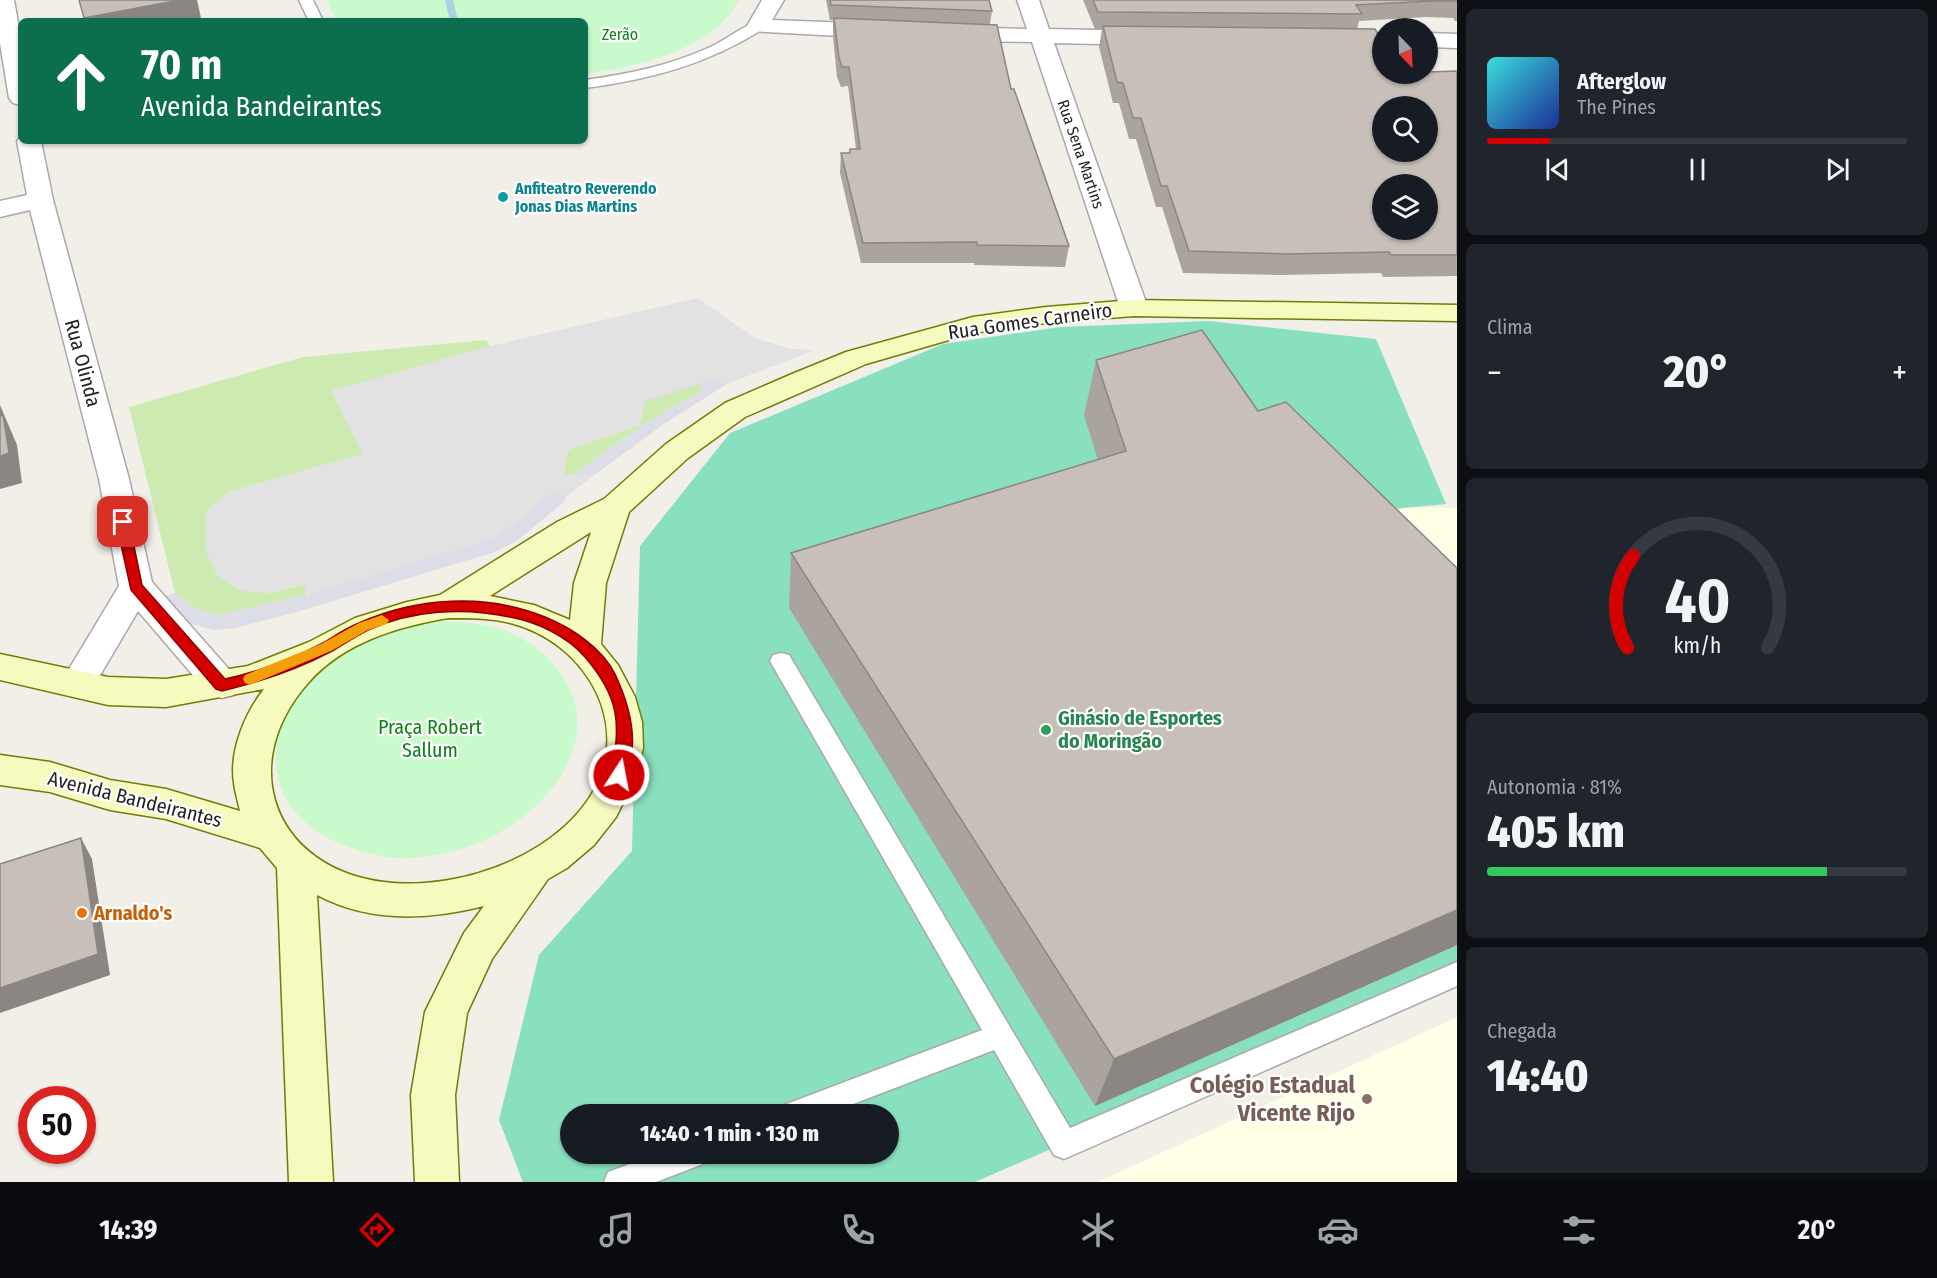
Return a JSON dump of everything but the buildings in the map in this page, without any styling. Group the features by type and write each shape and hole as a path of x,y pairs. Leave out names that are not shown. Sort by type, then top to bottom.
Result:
{"main road":[{"name":"Rua Gomes Carneiro","path":"448,606 568,530 615,507 677,451 735,411 766,395 856,358 918,339 973,325 1046,315 1134,308 1457,313"},
{"path":"584,647 591,583 615,507"},
{"path":"0,667 108,691 166,693 222,686 253,678 326,648 363,627 405,613 448,606 487,607 524,614 557,627 584,647 607,673 621,704 626,739 619,775 600,810 572,842 534,870 486,890 434,900 382,899 335,887 283,850 255,803 251,769 257,735 272,703 296,673 326,648"},
{"name":"Avenida Bandeirantes","path":"0,770 50,777 110,795 166,804 283,850"},
{"path":"283,850 311,1182"},
{"path":"436,1182 433,1095 446,1012 478,946 534,870"}],"street":[{"path":"3,0 18,82"},
{"path":"758,26 772,6 773,0"},
{"name":"Rua Sena Martins","path":"1028,0 1134,308"},
{"path":"758,26 899,32"},
{"path":"934,33 1170,38"},
{"path":"1438,40 1457,40"},
{"name":"Rua Olinda","path":"30,144 40,200 114,479 136,586 222,686"},
{"path":"0,209 40,200"},
{"path":"77,684 136,586"}],"lane":[{"path":"306,0 315,18"},
{"path":"588,84 639,76 676,67 734,43 758,26"},
{"path":"781,661 1064,1145 1457,974"},
{"path":"820,1104 1001,1035"},
{"path":"618,1182 666,1164"}],"shaded area":[{"path":"698,298 755,338 790,349 815,350 727,384 715,379 645,401 640,425 568,450 563,474 596,474 566,497 561,493 545,496 521,518 489,539 307,595 304,584 269,593 242,591 218,577 206,552 206,512 228,492 363,454 331,391 490,346"},
{"path":"715,379 727,384 664,424 596,474 574,474 641,426 703,390 699,383"},
{"path":"561,493 566,497 564,502 517,541 495,552 297,612 235,628 214,630 187,623 157,599 175,593 194,608 219,615 306,595 489,539 521,518 545,496"},
{"path":"1404,507 1457,508 1457,590 1391,515"},
{"name":"Colégio Estadual Vicente Rijo","path":"1457,1017 1457,1182 1098,1182"}],"green space":[{"name":"Zerão","path":"326,0 739,0 728,17 693,43 649,61 588,74 588,18 335,18"},
{"name":"Ginásio de Esportes do Moringão","path":"1209,321 1376,339 1446,504 1363,512 1457,609 1457,973 975,1182 523,1182 499,1120 539,955 632,851 640,546 730,433 943,344 1060,327"},
{"path":"486,340 490,346 332,391 363,454 229,492 269,593 305,584 306,595 219,615 194,608 175,593 129,407 303,357"},
{"path":"699,383 704,390 641,426 574,474 563,474 568,450 639,425 644,401"},
{"name":"Praça Robert Sallum","path":"435,621 474,623 498,628 522,639 545,655 557,668 573,697 577,726 572,753 558,780 539,803 514,823 488,839 445,853 413,858 397,858 356,850 318,832 289,804 280,785 276,764 277,735 280,724 313,674 341,652 388,631"}],"waterway":[{"path":"449,0 453,18"}],"slow traffic":[{"path":"250,679 326,648 363,627 382,620"}],"place":[{"name":"Anfiteatro Reverendo Jonas Dias Martins","path":"503,197"},
{"name":"Ginásio de Esportes do Moringão","path":"1046,730"},
{"name":"Arnaldo's","path":"82,913"},
{"name":"Colégio Estadual Vicente Rijo","path":"1367,1099"}],"route":[{"path":"123,522 136,586 222,686 253,678 326,648 363,627 405,613 448,606 487,607 524,614 557,627 584,647 607,673 621,704 626,739 619,775"}]}
